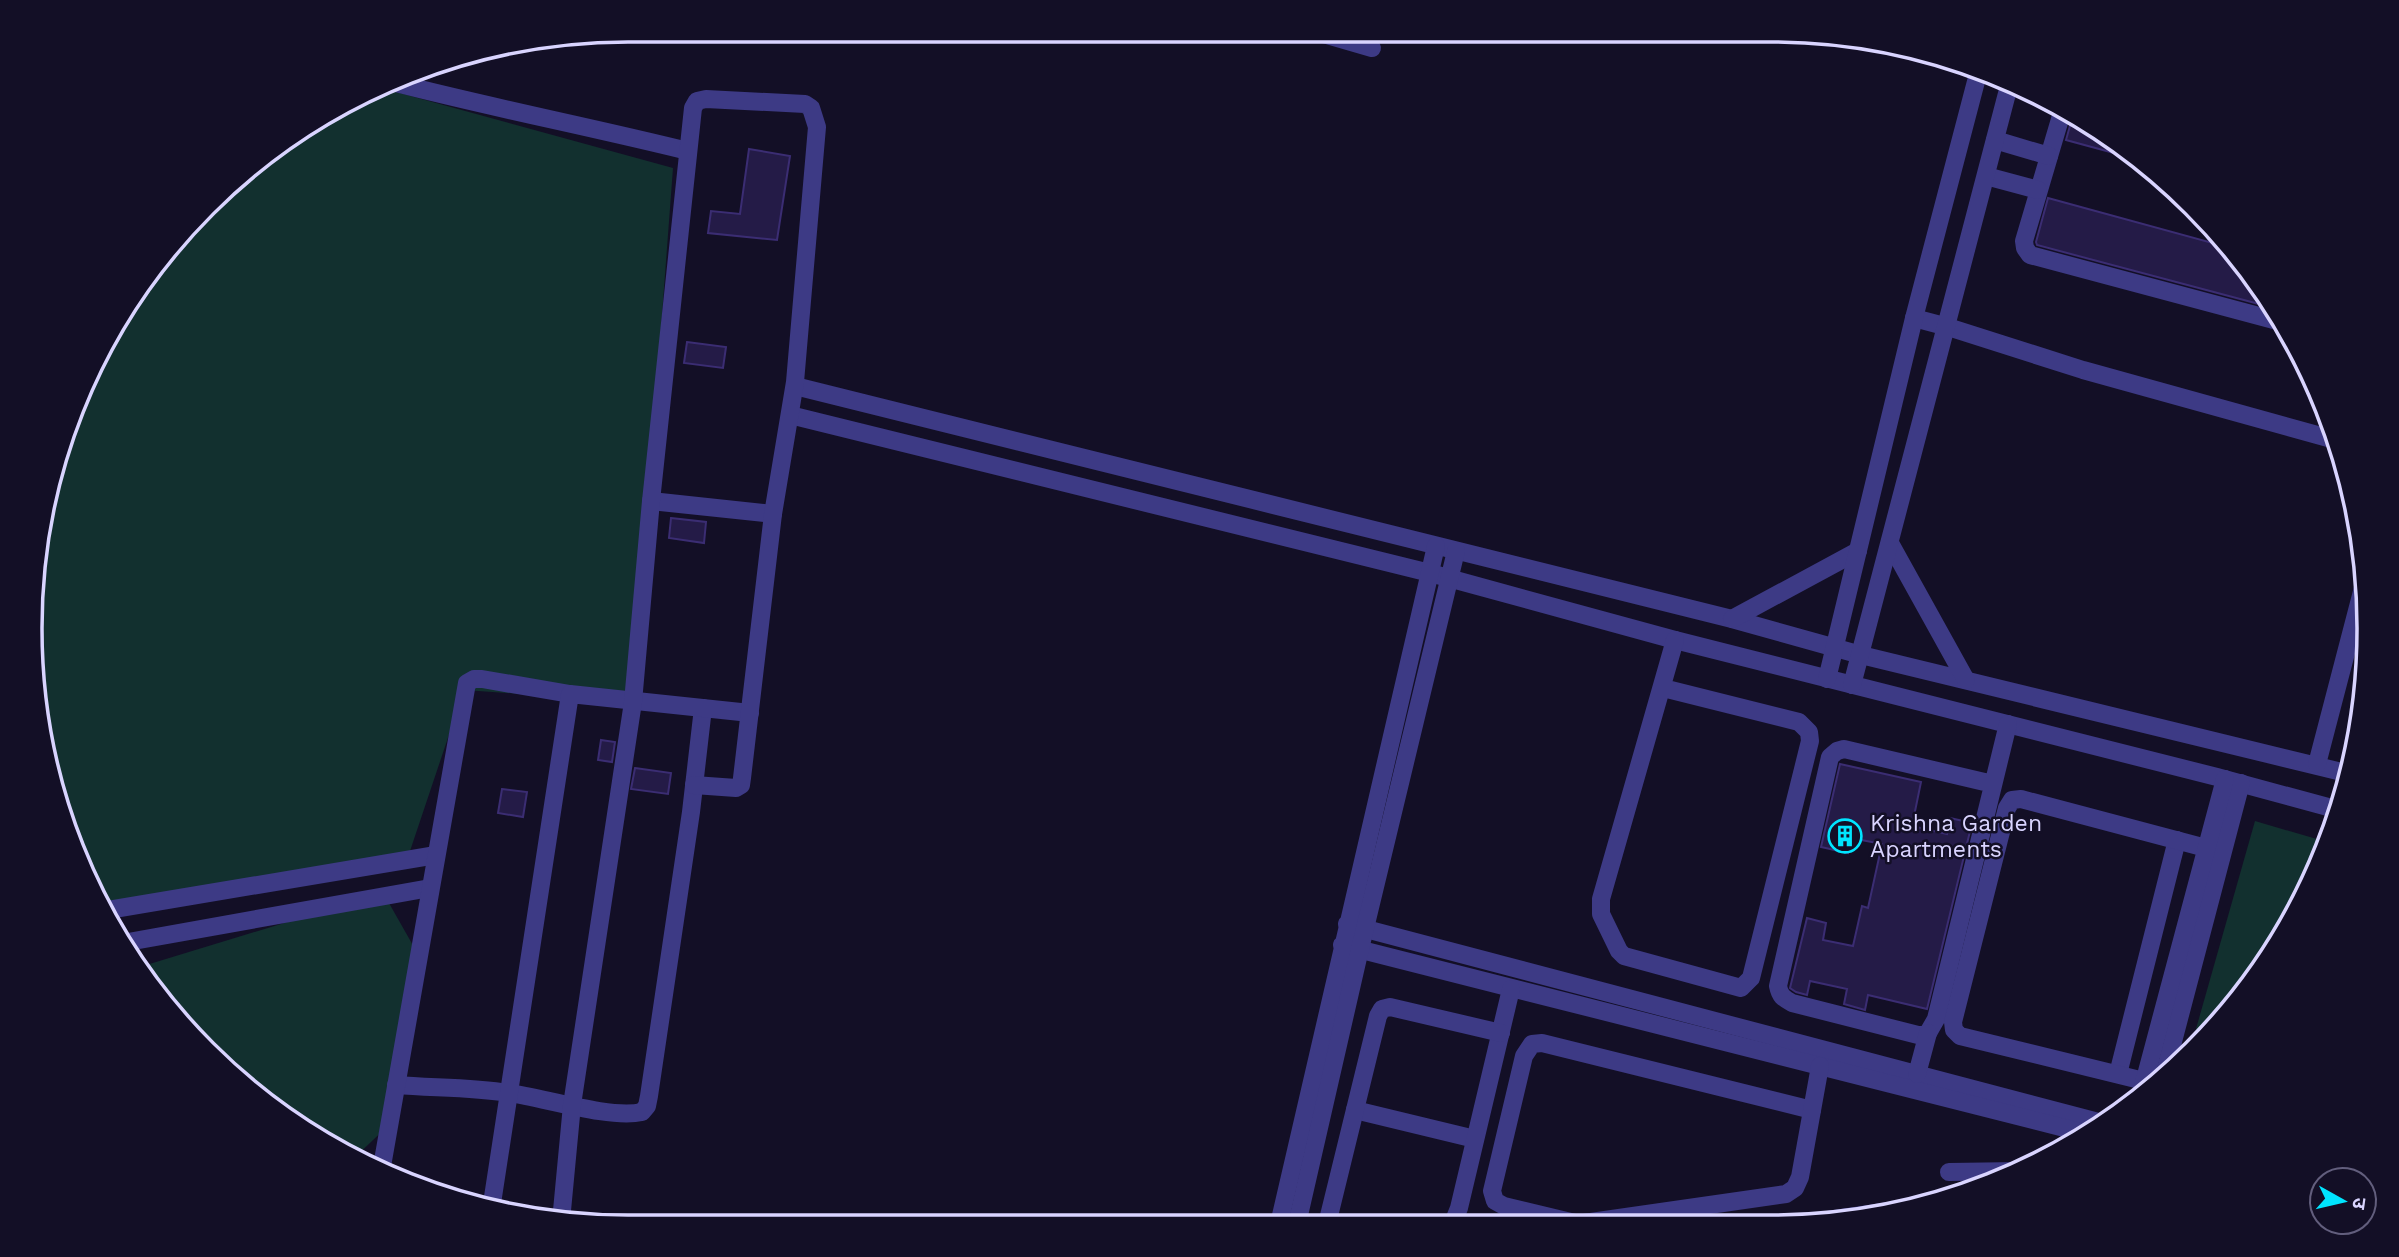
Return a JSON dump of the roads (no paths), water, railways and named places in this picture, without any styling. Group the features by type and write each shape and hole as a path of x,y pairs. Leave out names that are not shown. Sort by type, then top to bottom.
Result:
{"street":[{"path":"1351,42 1372,48"},
{"path":"1827,679 1914,318 1976,80"},
{"path":"407,86 688,151"},
{"path":"1852,685 1948,327 2007,92"},
{"path":"562,1211 572,1105 633,702 692,108 697,101 706,99 804,104 811,108 817,127 795,386 773,514 741,785 736,789 694,785"},
{"path":"2060,119 2024,241 2030,255 2268,318"},
{"path":"1995,140 2049,156"},
{"path":"1986,176 2038,190"},
{"path":"1914,318 2083,370 2324,436"},
{"path":"795,386 1732,619 1861,655 2339,771"},
{"path":"790,415 1430,573 1675,640 2329,807"},
{"path":"651,501 773,514"},
{"path":"1890,543 1966,680"},
{"path":"1281,1215 1356,926 1436,546"},
{"path":"1356,926 1456,551"},
{"path":"1732,619 1858,551"},
{"path":"2317,764 2357,612"},
{"path":"1663,688 1799,722 1809,732 1810,741 1751,978 1741,988 1624,956 1601,914 1601,899 1675,640"},
{"path":"381,1160 467,683 482,679 633,702 750,713"},
{"path":"493,1199 570,694"},
{"path":"396,1085 508,1093 635,1114 642,1112 647,1106 703,708"},
{"path":"1917,1074 1928,1033 1936,1018 2008,724"},
{"path":"1928,1033 1918,1035 1792,1003 1779,993 1778,986 1830,757 1844,749 1993,784"},
{"path":"2144,1080 2206,848 2233,781"},
{"path":"2168,1059 2233,781"},
{"path":"2138,1085 2118,1074 1961,1036 1954,1030 1953,1022 2003,822 2012,800 2021,799 2206,848"},
{"path":"2118,1074 2177,840"},
{"path":"114,909 436,855"},
{"path":"133,941 430,888"},
{"path":"1356,926 2090,1120"},
{"path":"1351,947 2073,1130"},
{"path":"1299,1215 1351,947"},
{"path":"1456,1215 1511,989"},
{"path":"1330,1215 1354,1110 1382,1009 1390,1007 1501,1033"},
{"path":"1542,1215 1504,1206 1495,1201 1492,1191 1524,1056 1532,1044 1542,1043 1812,1110"},
{"path":"1640,1215 1786,1194 1795,1188 1800,1177 1820,1066"},
{"path":"1354,1110 1475,1139"},
{"path":"1949,1172 1991,1171"}],"place":[{"name":"Krishna Garden Apartments","path":"1845,836"}]}
